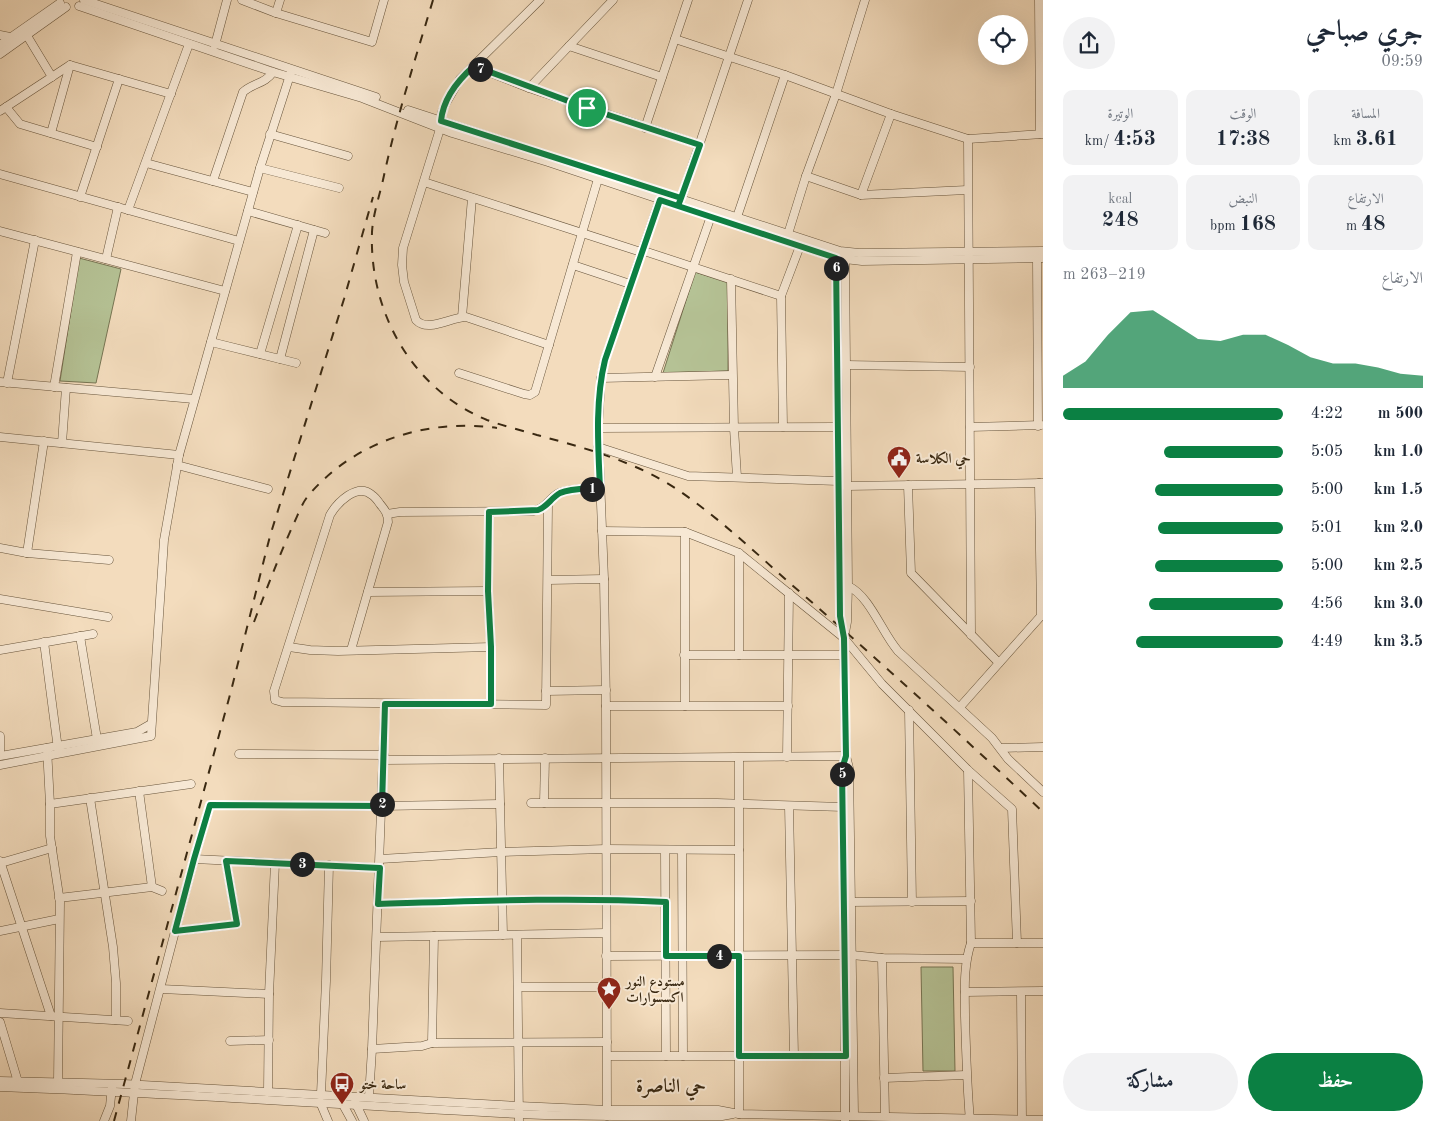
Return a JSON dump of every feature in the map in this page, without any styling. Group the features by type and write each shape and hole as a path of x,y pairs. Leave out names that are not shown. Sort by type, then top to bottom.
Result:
{"street":[{"path":"215,45 227,0"},
{"path":"242,0 276,13 372,42 384,0"},
{"path":"276,13 280,0"},
{"path":"540,0 460,79 450,95 442,112 441,125 404,248 402,265 404,282 416,320 420,324 430,325 462,317 475,319 549,344"},
{"path":"529,88 613,0"},
{"path":"645,128 688,0"},
{"path":"680,202 748,0"},
{"path":"788,234 806,176 836,94 865,0"},
{"path":"675,39 968,139 1042,134 1038,0"},
{"path":"82,2 189,44 273,72 291,73"},
{"path":"61,4 72,8 82,2 215,45 598,179 661,196"},
{"path":"0,54 61,4"},
{"path":"0,45 61,4"},
{"path":"26,34 52,77"},
{"path":"0,35 10,37"},
{"path":"128,210 189,44"},
{"path":"569,46 662,77"},
{"path":"97,147 20,124 3,109 70,65 171,94"},
{"path":"51,133 70,65"},
{"path":"474,66 529,88 700,145"},
{"path":"214,181 243,92 252,86 264,82 273,72"},
{"path":"0,765 47,752 151,736 164,540 177,464 253,192 291,73"},
{"path":"737,217 785,75"},
{"path":"80,197 120,79"},
{"path":"861,195 891,114"},
{"path":"441,125 680,202 737,217 788,234 836,254"},
{"path":"270,134 348,156"},
{"path":"968,139 971,635"},
{"path":"146,163 253,192"},
{"path":"260,168 339,188"},
{"path":"0,174 239,242"},
{"path":"806,176 861,195 967,190"},
{"path":"459,373 524,394 530,395 535,392 598,179"},
{"path":"424,182 692,266 780,296"},
{"path":"607,1113 606,690 598,428 601,378 605,360 661,196"},
{"path":"462,317 472,198"},
{"path":"680,202 711,216 800,246 862,261 1043,251"},
{"path":"106,259 118,207"},
{"path":"248,211 325,233"},
{"path":"655,377 692,266 711,216"},
{"path":"260,354 298,225"},
{"path":"280,359 314,230"},
{"path":"0,231 225,291"},
{"path":"35,240 4,382 194,399"},
{"path":"782,427 780,296 800,246"},
{"path":"54,387 77,252"},
{"path":"836,254 840,616 844,638 846,756 849,768 848,902 854,1115"},
{"path":"844,638 847,622 848,586 845,256"},
{"path":"968,256 1040,258 1040,425 970,427"},
{"path":"573,265 630,284"},
{"path":"732,279 732,374 736,477"},
{"path":"211,342 296,364"},
{"path":"846,366 970,367"},
{"path":"601,378 732,374"},
{"path":"62,443 66,388"},
{"path":"598,428 838,427"},
{"path":"0,437 179,455"},
{"path":"27,553 44,441"},
{"path":"598,447 678,474 694,476 838,481 846,486 1041,483 1042,616 960,707"},
{"path":"177,464 268,489"},
{"path":"908,485 911,573 999,662"},
{"path":"387,514 410,512 533,511 542,509 556,495 564,492 600,488"},
{"path":"351,650 388,522 387,514 373,495 364,491 349,495 342,500 333,510 328,520 273,697 277,701 546,705 548,504"},
{"path":"489,512 488,591 491,647 491,704"},
{"path":"602,531 685,532 738,553 844,638 873,674 968,770 1012,809 1017,943"},
{"path":"685,532 685,706"},
{"path":"0,548 27,553 109,560"},
{"path":"738,553 740,655"},
{"path":"548,580 604,579"},
{"path":"848,586 864,599 898,651 997,742 1008,759 1043,792"},
{"path":"368,592 488,591"},
{"path":"787,757 788,593"},
{"path":"0,599 108,617"},
{"path":"0,650 93,634"},
{"path":"80,636 97,739"},
{"path":"44,642 58,750"},
{"path":"289,647 324,651 491,647"},
{"path":"684,656 844,655"},
{"path":"546,691 606,690"},
{"path":"369,1097 385,704"},
{"path":"606,706 788,706"},
{"path":"909,710 912,902"},
{"path":"58,750 97,739 137,732 151,724"},
{"path":"0,736 0,756 47,752"},
{"path":"1001,748 1043,747"},
{"path":"47,752 50,836 59,898 54,1016 58,1082"},
{"path":"239,754 499,758 846,756"},
{"path":"846,756 842,765 848,902"},
{"path":"499,758 503,935"},
{"path":"544,803 545,758"},
{"path":"737,1116 739,1056 739,758"},
{"path":"968,770 971,943 965,960 965,992 966,1075 970,1120"},
{"path":"50,804 191,784"},
{"path":"139,791 152,887"},
{"path":"90,798 113,947 116,983 116,1020"},
{"path":"532,803 717,803 843,807"},
{"path":"131,1121 134,1088 210,805 382,806 500,804"},
{"path":"789,806 794,1056"},
{"path":"52,848 0,862 54,1016"},
{"path":"194,859 329,866 501,852 606,849 739,850"},
{"path":"665,850 666,1056"},
{"path":"682,850 684,1056"},
{"path":"175,931 237,924 226,861"},
{"path":"268,1092 275,863"},
{"path":"328,1121 321,1098 329,866"},
{"path":"59,898 152,887 162,890"},
{"path":"378,904 606,899 666,902"},
{"path":"848,902 971,902"},
{"path":"0,931 59,919"},
{"path":"377,937 606,933"},
{"path":"517,935 519,1114"},
{"path":"432,1043 434,936"},
{"path":"971,943 1043,943"},
{"path":"844,1118 849,955"},
{"path":"606,956 849,955 882,958 965,960"},
{"path":"882,958 885,1116"},
{"path":"518,987 607,987"},
{"path":"161,990 270,994"},
{"path":"965,992 1043,992"},
{"path":"1021,992 1022,1120"},
{"path":"0,1013 128,1021"},
{"path":"0,1022 18,1082"},
{"path":"230,1041 269,1040"},
{"path":"372,1048 422,1046 432,1043 607,1042"},
{"path":"608,1056 846,1056"},
{"path":"884,1078 966,1075"},
{"path":"0,1081 58,1082 112,1087"},
{"path":"0,1087 112,1087 321,1098 337,1096 354,1100 519,1114 607,1113 790,1118 844,1118 854,1115 970,1120 1043,1120"},
{"path":"104,1121 110,1106 112,1087"},
{"path":"134,1088 268,1092 321,1098 342,1103 369,1097 519,1114"},
{"path":"337,1096 352,1121"},
{"path":"354,1100 364,1121"}],"green space":[{"path":"79,258 121,269 96,383 60,381"},
{"path":"695,272 728,282 728,371 663,373"},
{"path":"921,967 953,967 955,1071 923,1071"}],"railway":[{"path":"433,0 394,135 372,232 373,262 378,291 387,318 400,344 417,368 437,389 460,406 487,420 610,457 645,471 678,490 755,552 922,700 1043,812"},
{"path":"114,1121 231,691 270,536 344,299 373,197"},
{"path":"254,622 278,560 302,506 308,496 326,477 347,461 370,448 394,438 419,431 445,427 497,428"}],"place":[{"name":"حي الكلاسة","path":"899,479"},
{"name":"مستودع النور اكسسوارات","path":"609,1010"},
{"name":"ساحة ختو","path":"342,1105"}],"district":[{"name":"حي الناصرة","path":"671,1085"}],"route":[{"path":"587,108 474,66 460,79 450,95 442,112 441,121 681,198 678,206 836,258 840,616 844,638 846,756 842,769 846,1056 739,1056 739,956 666,956 666,902 606,899 378,904 380,868 226,861 237,924 175,931 210,805 382,806 385,704 491,704 491,647 488,591 489,512 538,510 548,504 556,495 564,492 600,488 598,428 601,378 605,360 641,250 660,200 678,206 681,198 700,145 587,108"}]}
